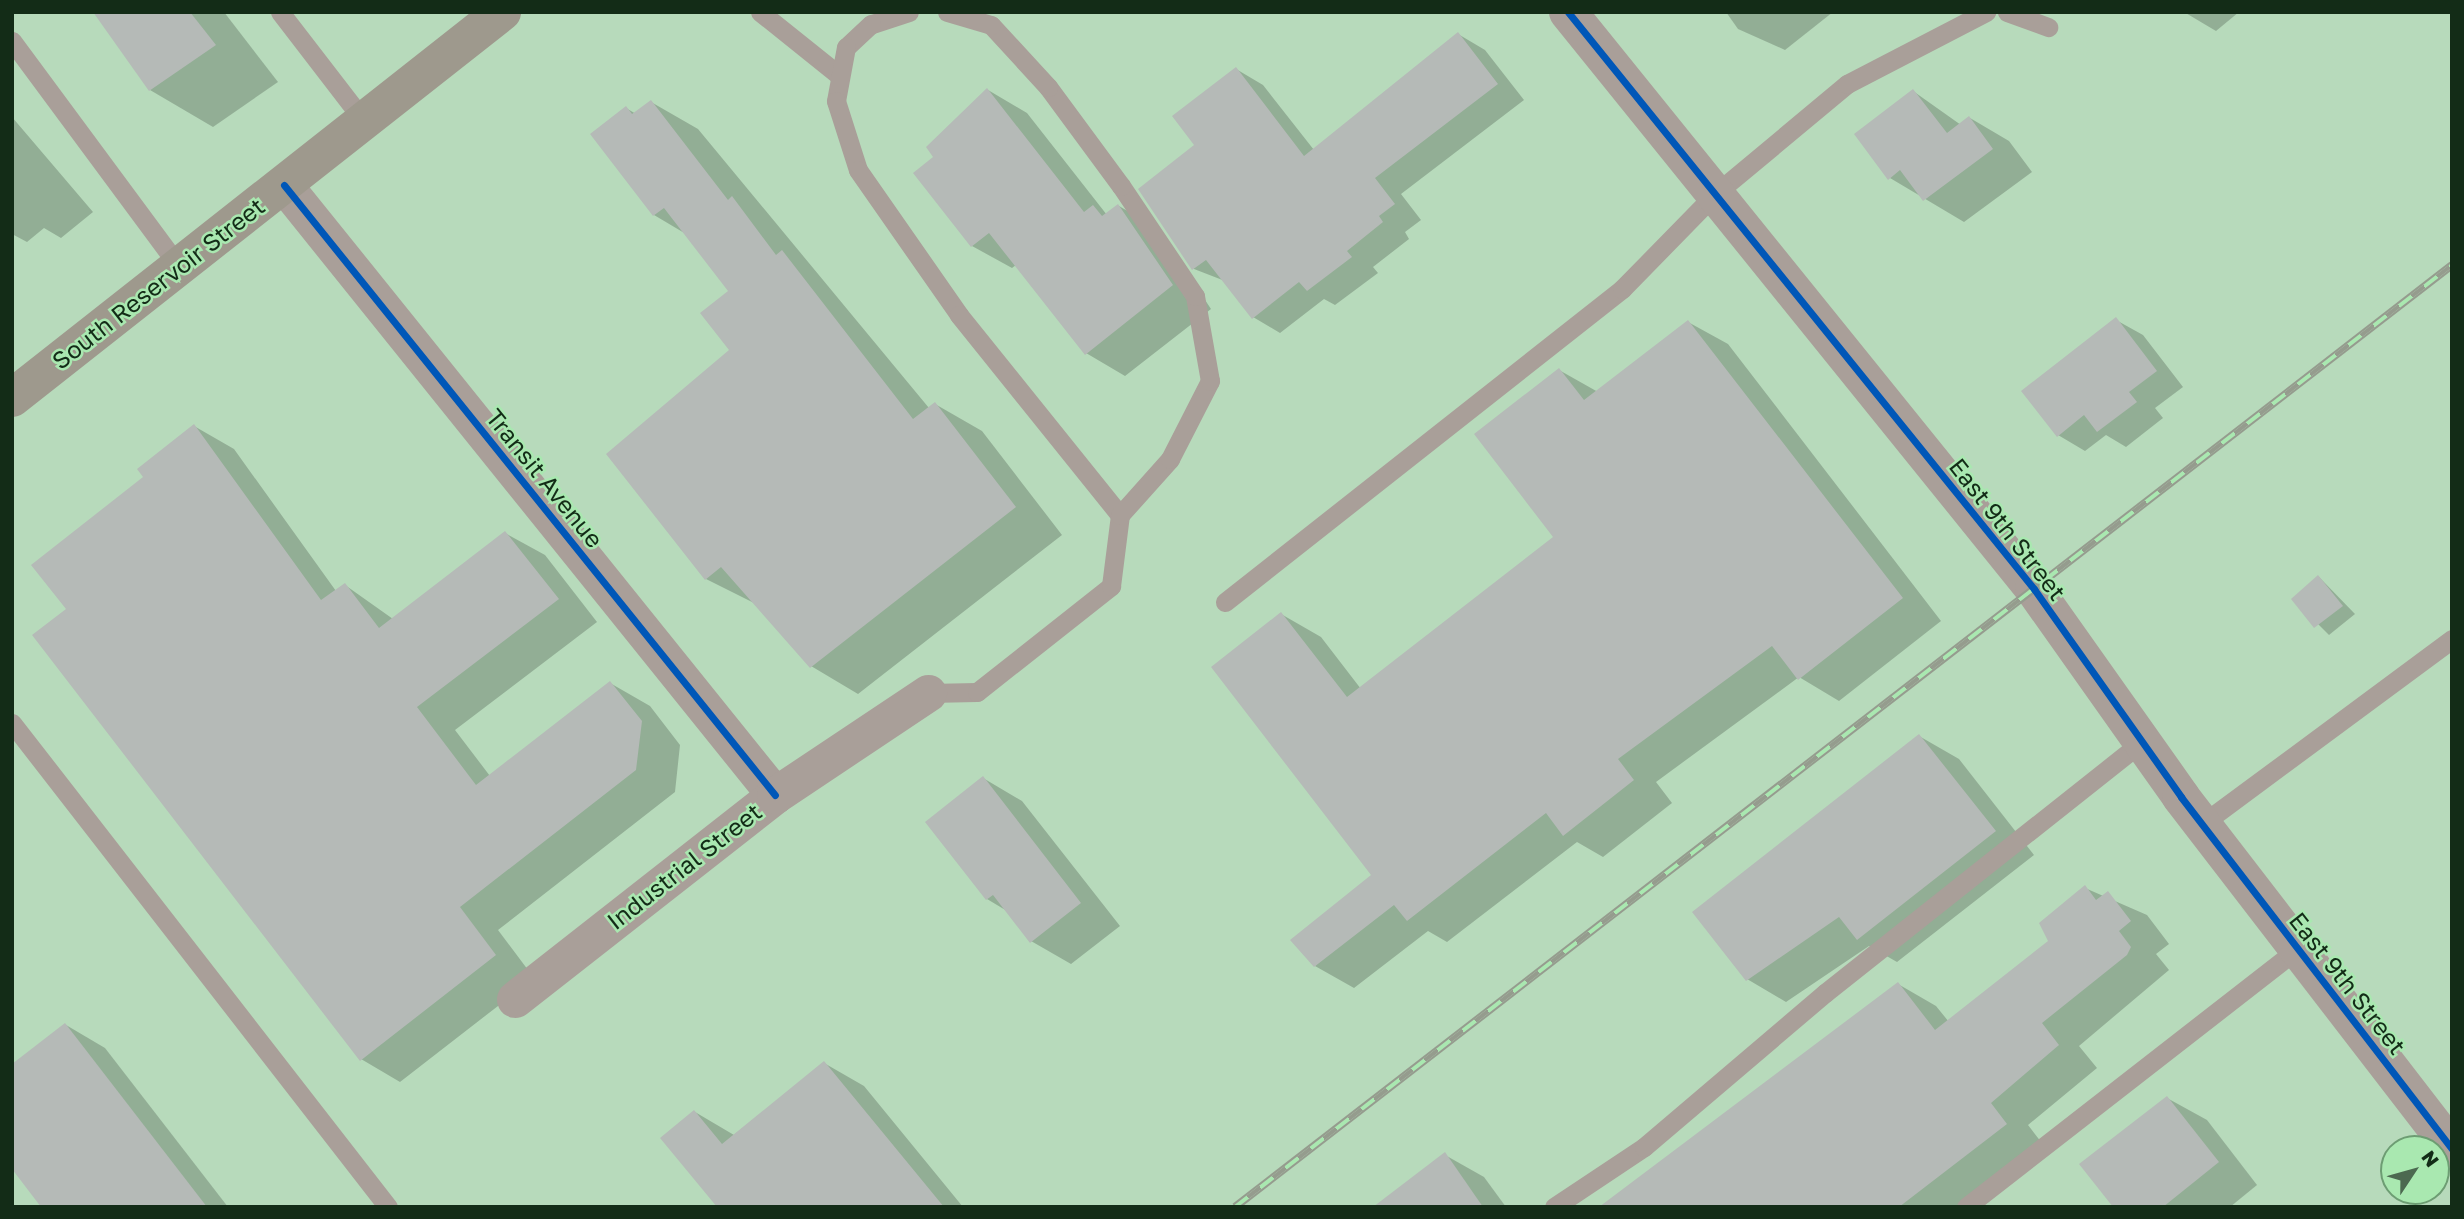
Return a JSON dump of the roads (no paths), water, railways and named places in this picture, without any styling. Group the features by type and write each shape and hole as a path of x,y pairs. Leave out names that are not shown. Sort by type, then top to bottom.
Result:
{"main road":[{"name":"South Reservoir Street","path":"12,398 502,12"}],"street":[{"name":"East 9th Street","path":"1568,12 2034,589 2202,824 2452,1149"},
{"name":"Transit Avenue","path":"284,185 775,795"},
{"name":"Industrial Street","path":"515,999 775,795 928,693"}],"lane":[{"path":"280,12 364,121"},
{"path":"760,12 840,76"},
{"path":"909,12 871,24 846,47 836,101 858,170 959,315 1120,515"},
{"path":"928,693 977,692 1111,586 1120,515 1170,459 1210,381 1195,296 1048,87 991,25 947,12"},
{"path":"1225,602 1622,289 1715,194 1847,84 1986,12"},
{"path":"2007,12 2048,27"},
{"path":"12,41 179,267"},
{"path":"2202,824 2452,639"},
{"path":"12,723 388,1207"},
{"path":"1554,1207 1644,1147 1825,993 2141,742"},
{"path":"1979,1203 2298,949"}],"railway":[{"path":"1235,1207 2452,265"}]}
